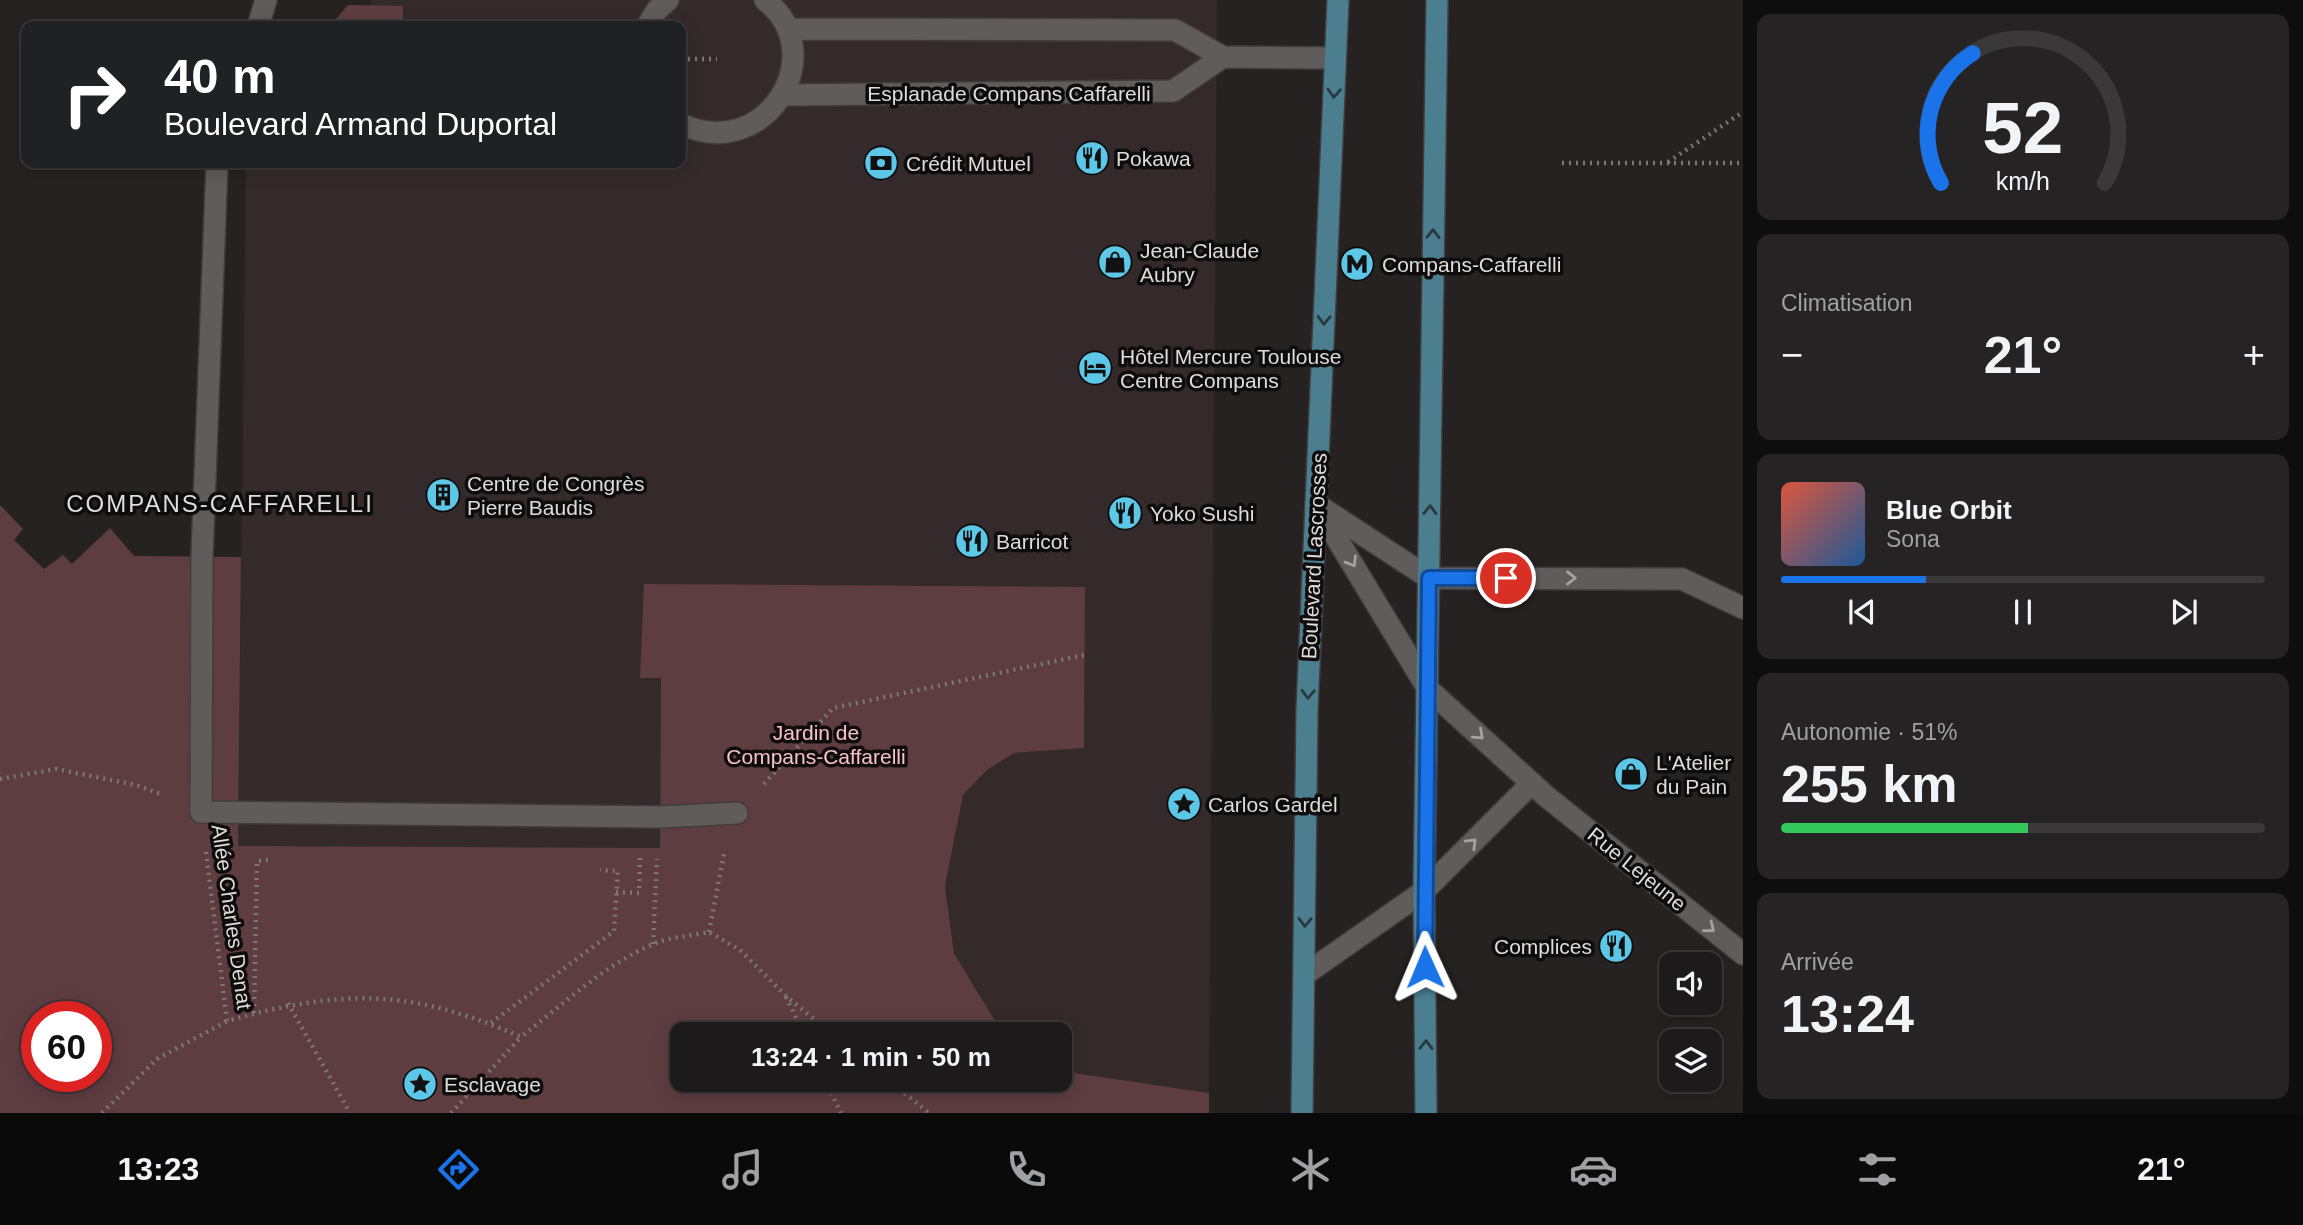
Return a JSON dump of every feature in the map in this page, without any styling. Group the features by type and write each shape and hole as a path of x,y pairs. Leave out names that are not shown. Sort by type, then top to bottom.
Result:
{"main road":[{"name":"Boulevard Lascrosses","path":"1302,1113 1307,710 1338,0"},
{"path":"1426,1113 1424,891 1437,0"}],"street":[{"path":"260,21 266,0"},
{"path":"651,21 667,0"},
{"path":"686,126 698,132 732,134 762,120 784,95 793,62 788,29 773,6 765,0"},
{"path":"788,29 1175,30 1223,57 1335,58"},
{"name":"Esplanade Compans Caffarelli","path":"784,95 1172,91 1223,57"},
{"path":"217,168 202,556 201,812 660,817 737,813"},
{"path":"1316,504 1429,578 1682,579 1743,608"},
{"name":"Rue Lejeune","path":"1316,504 1428,689 1532,783 1743,954"},
{"path":"1304,975 1424,891 1532,783"}],"path":[{"path":"686,59 717,59"},
{"path":"1668,163 1743,112"},
{"path":"1562,163 1743,163"},
{"path":"709,932 718,876 737,813 834,708 1084,655"},
{"name":"Allée Charles Denat","path":"0,779 55,769 136,785 201,812 227,1021 288,1003 351,997 406,1000 444,1007 521,1037"},
{"path":"616,892 639,893 640,856 657,855 653,944"},
{"path":"254,1013 257,860 268,860"},
{"path":"490,1024 614,931 618,871 600,870"},
{"path":"452,1113 521,1037 586,986 653,944 709,932 740,950 786,996 817,1022"},
{"path":"786,996 798,1022"},
{"path":"288,1003 350,1113"},
{"path":"102,1113 157,1059 227,1021"},
{"path":"831,1092 841,1113"},
{"path":"903,1092 929,1113"}],"shaded area":[{"path":"371,0 1217,0 1209,1093 1072,1073 1072,1022 996,1022 954,953 945,886 963,795 987,770 1014,753 1084,748 1085,588 640,677 661,678 660,848 238,846 246,168 686,168 686,21 371,21"}],"green space":[{"path":"348,5 403,6 403,21 334,21"},
{"name":"Jardin de Compans-Caffarelli","path":"0,505 23,529 14,540 44,569 63,555 72,564 110,528 134,556 241,557 238,846 660,848 661,678 640,678 644,584 1085,587 1084,748 1014,753 987,770 963,795 945,886 954,953 996,1022 670,1022 670,1092 1072,1092 1072,1073 1209,1093 1209,1113 0,1113"}],"place":[{"name":"Pokawa","path":"1092,158"},
{"name":"Crédit Mutuel","path":"881,163"},
{"name":"Jean-Claude Aubry","path":"1115,262"},
{"name":"Compans-Caffarelli","path":"1357,264"},
{"name":"Hôtel Mercure Toulouse Centre Compans","path":"1095,368"},
{"name":"Centre de Congrès Pierre Baudis","path":"443,495"},
{"name":"Yoko Sushi","path":"1125,513"},
{"name":"Barricot","path":"972,541"},
{"name":"L'Atelier du Pain","path":"1631,774"},
{"name":"Carlos Gardel","path":"1184,804"},
{"name":"Complices","path":"1616,946"},
{"name":"Esclavage","path":"420,1084"}],"district":[{"name":"COMPANS-CAFFARELLI","path":"220,503"}],"route":[{"path":"1425,967 1429,578 1506,578"}]}
